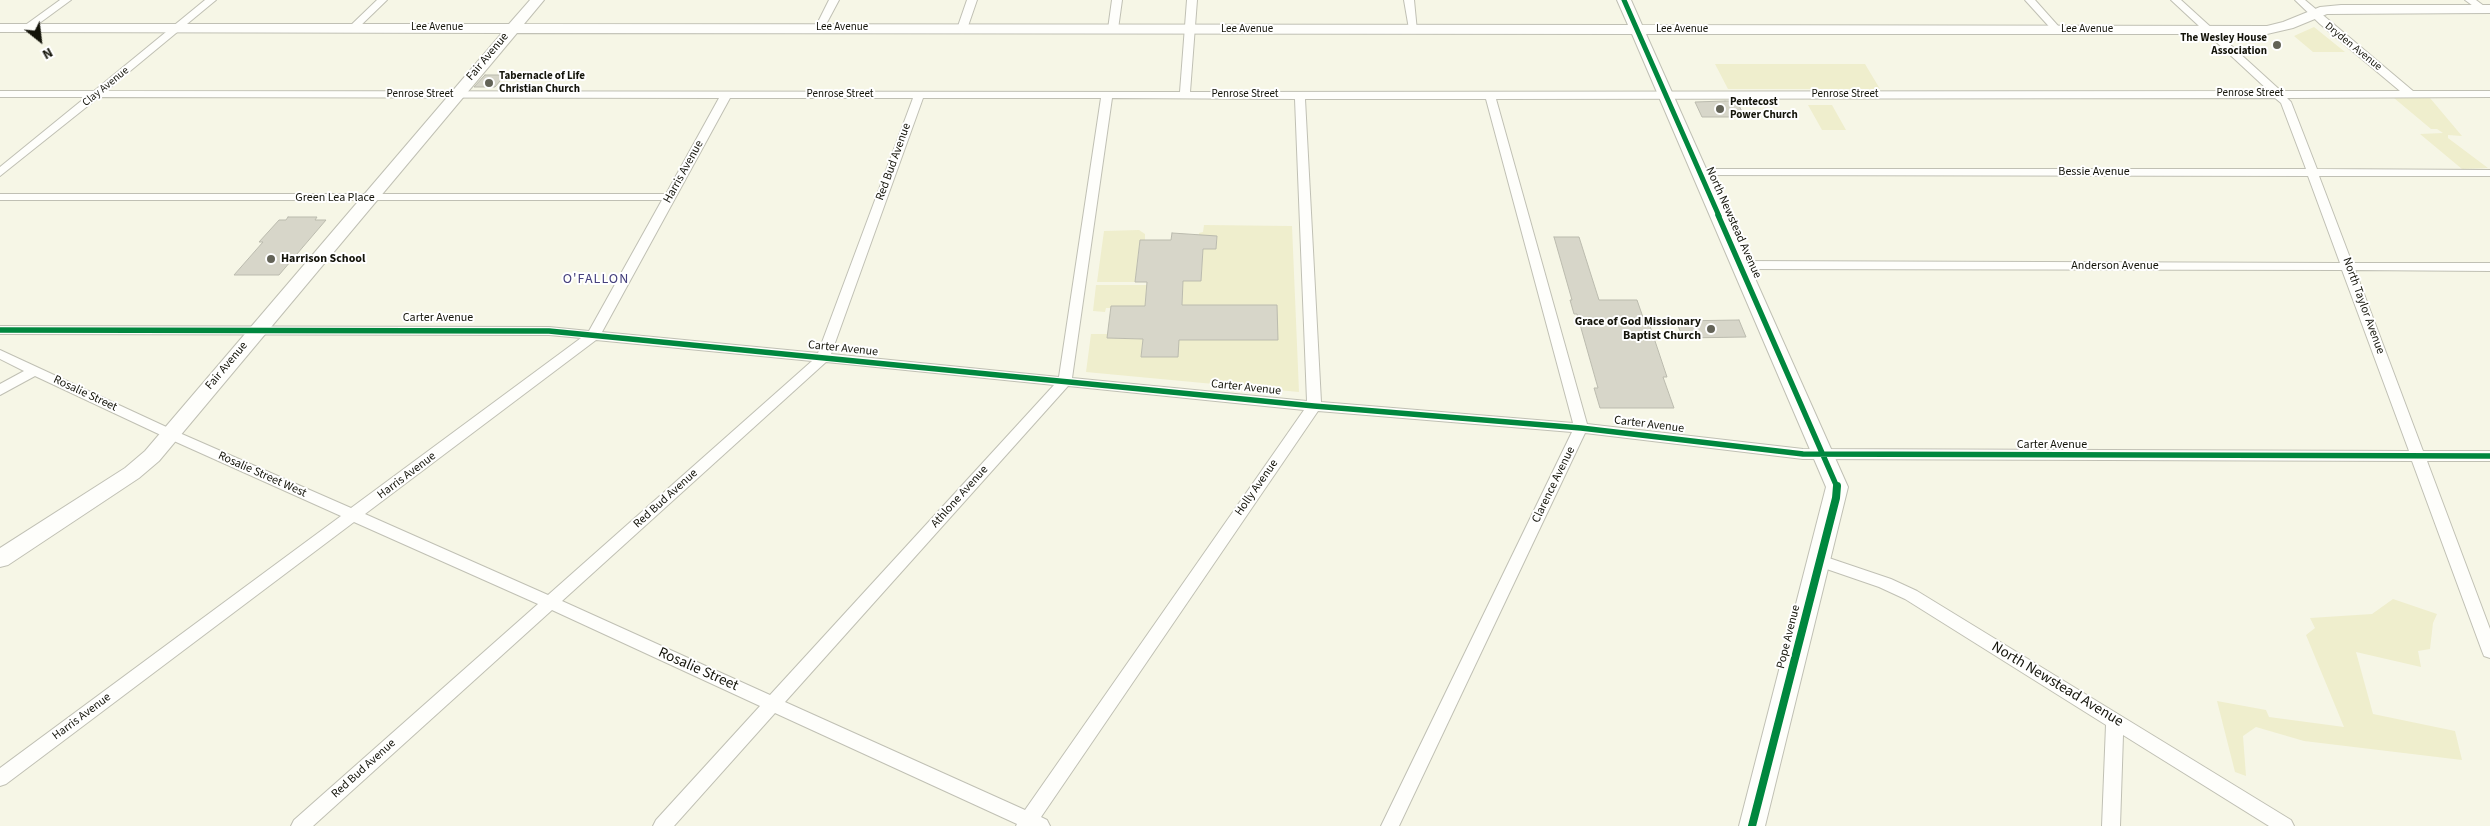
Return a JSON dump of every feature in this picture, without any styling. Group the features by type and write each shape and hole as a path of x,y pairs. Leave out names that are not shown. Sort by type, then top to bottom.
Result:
{"street":[{"path":"27,28 66,0"},
{"name":"Clay Avenue","path":"0,173 211,0"},
{"path":"353,28 382,0"},
{"name":"Fair Avenue","path":"0,559 132,473 152,456 537,0"},
{"path":"820,28 834,0"},
{"path":"962,29 972,0"},
{"path":"1113,29 1117,0"},
{"path":"1185,95 1192,0"},
{"path":"1409,0 1414,29"},
{"name":"North Newstead Avenue","path":"1624,0 1823,454"},
{"path":"2030,0 2057,30"},
{"name":"North Taylor Avenue","path":"2176,0 2286,102 2490,651"},
{"name":"Dryden Avenue","path":"2300,0 2314,14 2409,93"},
{"path":"2470,0 2487,9"},
{"name":"Lee Avenue","path":"0,28 2208,30 2276,29 2314,14 2341,9 2487,9"},
{"name":"Penrose Street","path":"0,94 1665,96 2490,94"},
{"name":"Harris Avenue","path":"0,778 593,336 726,95"},
{"path":"1065,381 1108,95"},
{"path":"1490,95 1581,428"},
{"name":"Red Bud Avenue","path":"300,826 823,358 919,96"},
{"path":"1300,96 1314,406"},
{"name":"Bessie Avenue","path":"1698,172 2490,173"},
{"name":"Green Lea Place","path":"0,197 670,197"},
{"name":"Anderson Avenue","path":"1739,265 2490,267"},
{"name":"Carter Avenue","path":"0,330 527,330 1314,406 1581,428 1823,454 2490,456"},
{"name":"Rosalie Street","path":"0,354 170,434"},
{"path":"0,390 35,370"},
{"name":"Athlone Avenue","path":"662,826 1065,381"},
{"name":"Holly Avenue","path":"1031,824 1314,406"},
{"name":"Clarence Avenue","path":"1390,826 1581,428"},
{"name":"Rosalie Street West","path":"170,434 354,516"},
{"name":"Pope Avenue","path":"1752,826 1837,493 1835,480 1823,454"},
{"name":"Rosalie Street","path":"354,516 773,704 1031,824"},
{"name":"North Newstead Avenue","path":"1820,561 1911,595 2286,826"},
{"path":"2111,826 2115,720"}],"green space":[{"path":"2314,27 2345,52 2313,52 2294,36"},
{"path":"1715,64 1865,64 1880,89 1728,89"},
{"path":"2394,98 2430,98 2462,136 2448,135 2448,138 2488,168 2462,169 2420,134 2443,133 2437,129 2431,129"},
{"path":"1808,105 1832,105 1846,130 1822,130"},
{"path":"1204,225 1292,226 1299,392 1086,372 1091,334 1108,334 1108,338 1143,339 1141,357 1179,340 1277,340 1277,305 1182,305 1183,281 1201,281 1203,249 1216,249 1217,236 1199,236 1199,233 1203,232"},
{"path":"1139,230 1145,234 1145,240 1140,240 1135,282 1097,282 1104,231"},
{"path":"1096,285 1147,285 1145,306 1112,306 1111,308 1106,308 1105,312 1093,311"},
{"path":"2393,599 2437,614 2433,623 2430,649 2418,651 2421,667 2356,652 2373,714 2455,731 2462,760 2304,741 2256,727 2243,736 2246,776 2235,772 2217,701 2266,710 2269,717 2344,727 2306,635 2315,628 2310,618 2372,614"}],"building":[{"name":"Tabernacle of Life Christian Church","path":"485,75 505,75 495,87 474,87"},
{"name":"Pentecost Power Church","path":"1737,101 1743,114 1740,114 1741,117 1702,117 1695,102"},
{"name":"Harrison School","path":"288,217 317,217 315,220 326,220 279,275 234,275 263,242 259,242 279,220 286,220"},
{"path":"1172,233 1217,236 1216,249 1203,249 1201,281 1183,281 1182,305 1277,305 1278,340 1179,340 1178,357 1141,357 1143,339 1107,338 1111,306 1145,306 1147,282 1135,282 1140,240 1171,240"},
{"path":"1554,237 1579,237 1599,300 1637,300 1646,326 1650,326 1667,377 1663,377 1674,408 1600,408 1594,388 1598,388 1577,314 1574,314 1570,300 1572,300"},
{"name":"Grace of God Missionary Baptist Church","path":"1739,320 1746,337 1683,338 1676,321"}],"cycle path":[{"path":"1624,0 1837,487 1836,498 1752,826"},
{"path":"0,330 549,331 1314,406 1581,428 1803,454 2490,456"}],"place":[{"name":"The Wesley House Association","path":"2277,45"},
{"name":"Tabernacle of Life Christian Church","path":"489,83"},
{"name":"Pentecost Power Church","path":"1720,109"},
{"name":"Harrison School","path":"271,259"},
{"name":"Grace of God Missionary Baptist Church","path":"1711,329"}],"district":[{"name":"O'FALLON","path":"596,280"}]}
